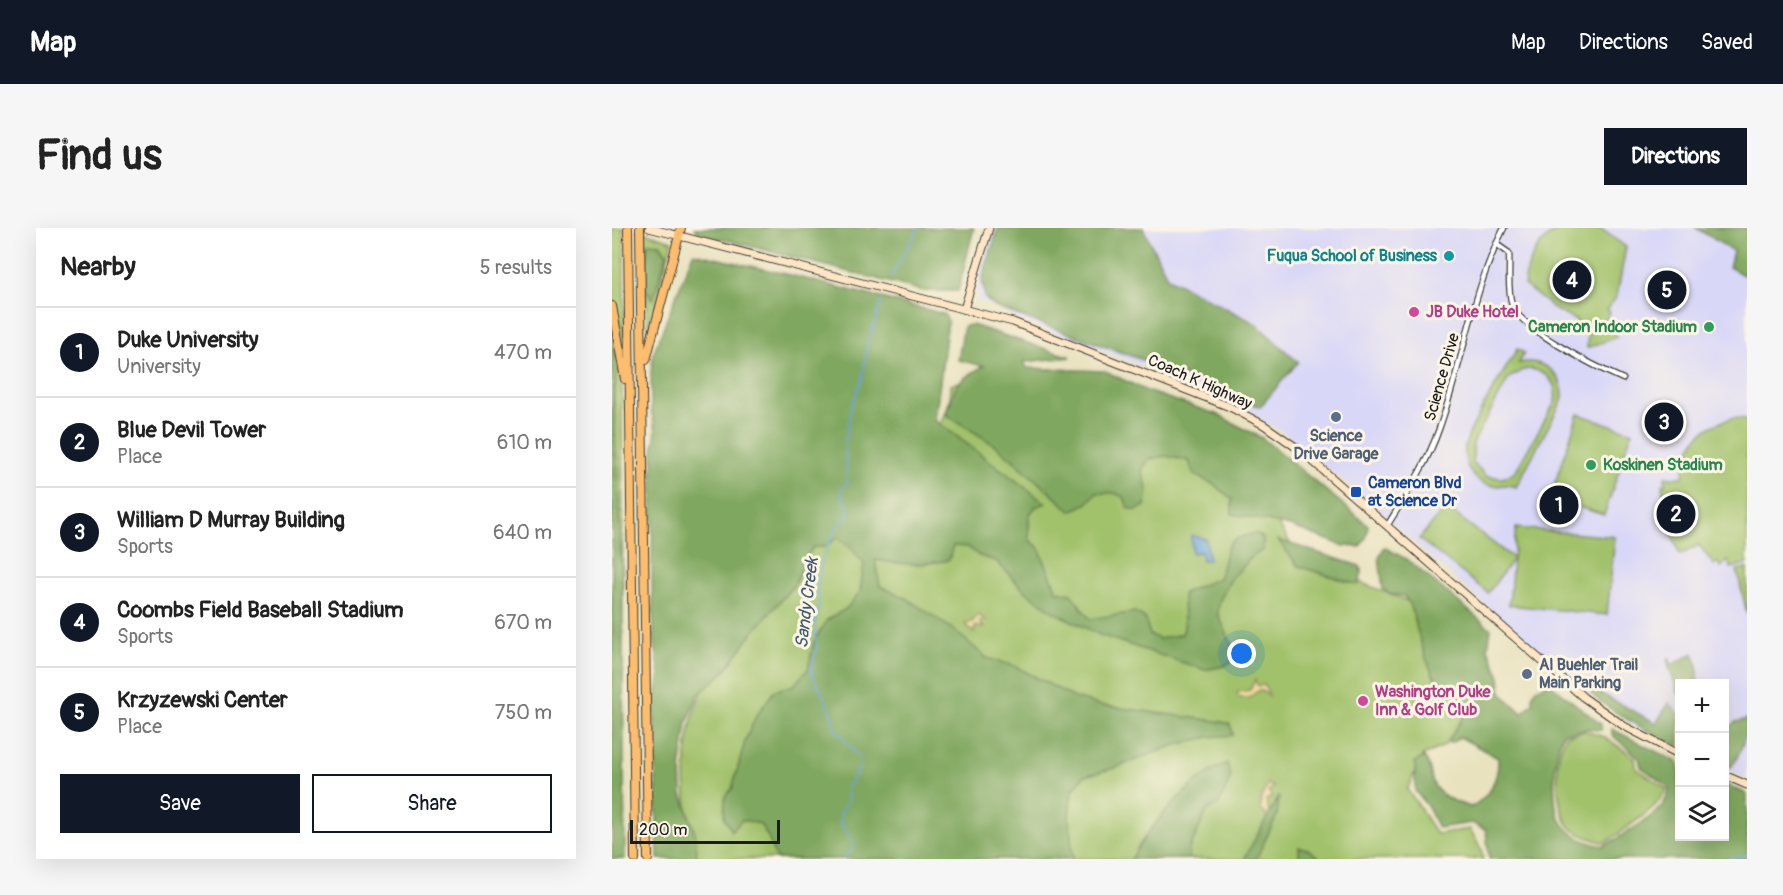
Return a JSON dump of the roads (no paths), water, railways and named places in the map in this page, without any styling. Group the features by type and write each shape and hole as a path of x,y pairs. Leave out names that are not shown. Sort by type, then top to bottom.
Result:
{"highway":[{"path":"628,228 635,859"},
{"path":"640,228 648,859"},
{"path":"642,423 648,345 680,232"},
{"path":"612,306 630,398"}],"main road":[{"name":"Coach K Highway","path":"649,228 680,232 1048,334 1230,407 1264,425 1300,450 1583,697 1624,726 1675,752"},
{"path":"964,309 989,228"},
{"path":"1729,777 1747,785"}],"street":[{"name":"Science Drive","path":"1387,526 1423,465 1439,430 1486,266 1504,228"},
{"path":"1496,244 1509,253 1511,303 1519,318 1578,356 1623,379"}],"water":[{"path":"1191,535 1206,539 1209,560 1202,560 1201,552 1192,553"}],"waterway":[{"name":"Sandy Creek","path":"891,276 919,228"},
{"name":"Sandy Creek","path":"844,859 854,847 848,832 840,824 841,812 848,800 847,788 860,767 860,758 835,729 829,707 811,672 816,649 815,624 819,605 817,590 823,557 835,530 849,514 840,490 847,484 845,443 851,408 862,379 868,342 881,302"},
{"path":"1728,859 1747,855"}],"place":[{"name":"Fuqua School of Business","path":"1449,256"},
{"name":"Coombs Field Baseball Stadium","path":"1572,280"},
{"name":"Krzyzewski Center","path":"1667,290"},
{"name":"JB Duke Hotel","path":"1414,312"},
{"name":"Cameron Indoor Stadium","path":"1709,327"},
{"name":"Science Drive Garage","path":"1336,417"},
{"name":"William D Murray Building","path":"1664,422"},
{"name":"Koskinen Stadium","path":"1591,465"},
{"name":"Cameron Blvd at Science Dr","path":"1356,492"},
{"name":"Duke University","path":"1559,505"},
{"name":"Blue Devil Tower","path":"1676,514"},
{"name":"Al Buehler Trail Main Parking","path":"1527,674"},
{"name":"Washington Duke Inn & Golf Club","path":"1363,701"}]}
